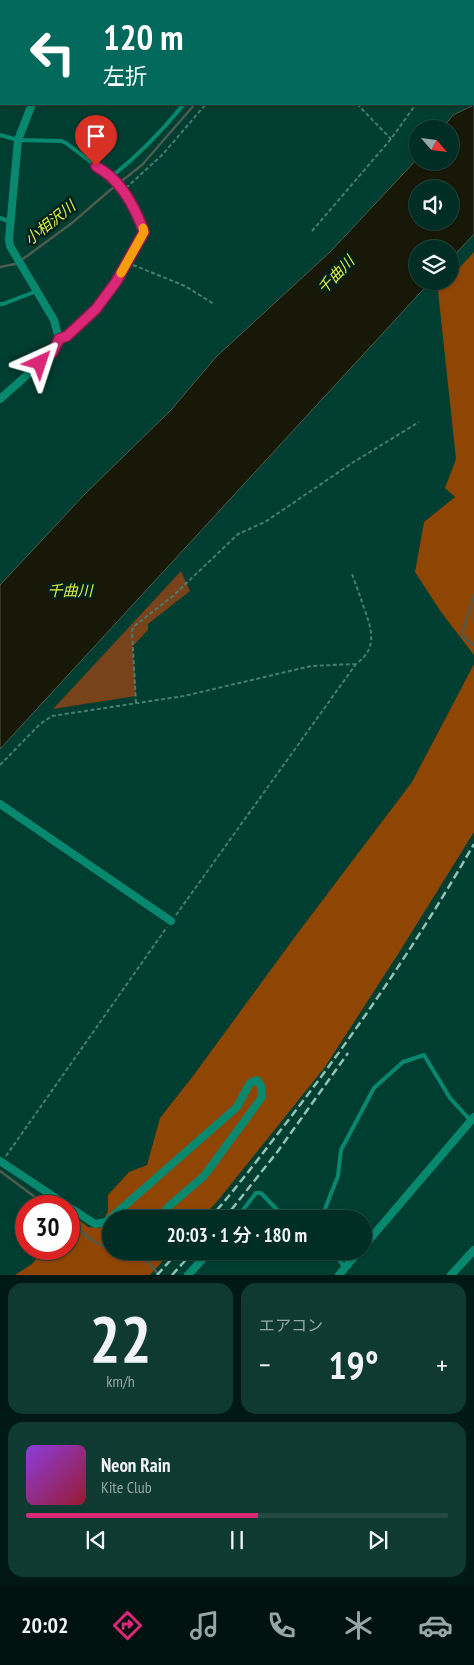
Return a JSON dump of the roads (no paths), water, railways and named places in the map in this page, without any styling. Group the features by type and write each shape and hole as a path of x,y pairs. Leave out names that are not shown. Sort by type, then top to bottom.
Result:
{"street":[{"path":"0,399 53,352 59,339 54,320 10,246 8,239 18,140 32,105"},
{"path":"0,804 171,921"},
{"path":"120,1210 237,1107 250,1083 257,1080 262,1086 262,1097 204,1176 166,1210"},
{"path":"372,1237 473,1121"},
{"path":"1,1161 52,1195"},
{"path":"80,1214 95,1224 102,1223"},
{"path":"450,1275 474,1250"},
{"path":"188,1275 202,1260"},
{"path":"340,1275 352,1260"},
{"path":"345,1268 352,1275"}],"lane":[{"path":"112,177 148,146 183,105"},
{"path":"0,135 18,140 61,141 66,143 112,177 136,210 144,232 116,282 96,309 67,336 59,339"},
{"path":"0,218 11,222"},
{"path":"0,304 38,291"},
{"path":"325,1210 338,1176 341,1150 374,1088 403,1062 424,1055 450,1098 473,1121"},
{"path":"243,1210 256,1193 261,1192 278,1210"},
{"path":"340,1260 345,1268"}],"water":[{"name":"千曲川","path":"474,105 474,234 459,250 459,240 409,240 409,290 423,290 0,749 0,585 84,495 171,410 216,357 330,252 409,168 409,170 459,170 459,120 449,120 453,115"}],"waterway":[{"name":"小相沢川","path":"0,267 15,264 27,256 72,223 142,165 194,105"},
{"path":"474,595 463,630 463,636 474,646"},
{"path":"0,1171 32,1195"},
{"path":"80,1231 102,1245"},
{"path":"144,1260 159,1275"}],"railway":[{"path":"217,1210 283,1127 359,1024 407,953 474,844"},
{"path":"231,1210 278,1151 348,1053"},
{"path":"157,1275 171,1260"},
{"path":"172,1275 186,1260"}]}
